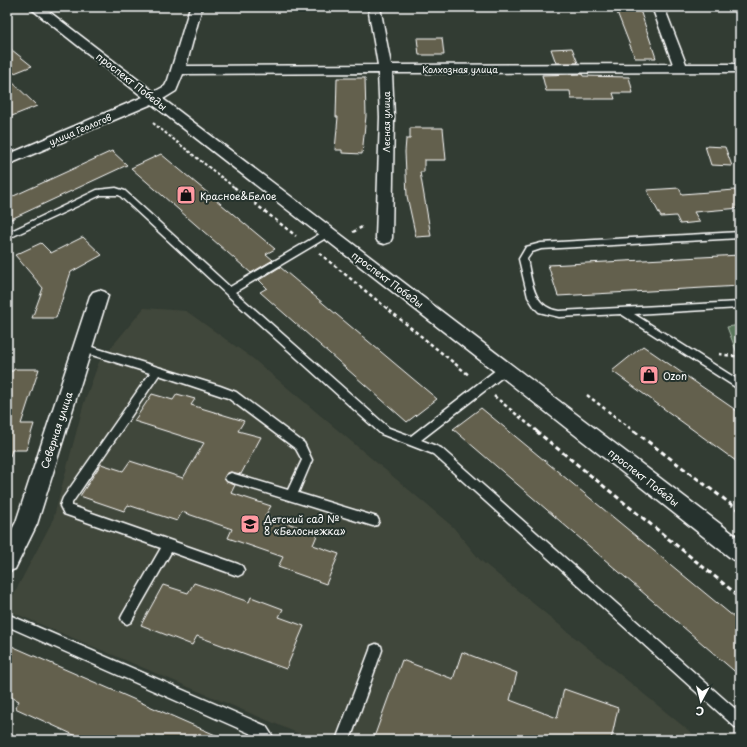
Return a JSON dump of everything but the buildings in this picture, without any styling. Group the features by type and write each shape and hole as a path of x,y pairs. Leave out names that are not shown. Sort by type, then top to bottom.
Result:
{"street":[{"name":"проспект Победы","path":"35,7 505,368 740,552"},
{"path":"154,98 170,88 179,70 196,7"},
{"name":"Лесная улица","path":"374,7 385,70 387,117 384,238"},
{"path":"658,7 681,68"},
{"name":"Колхозная улица","path":"179,70 740,68"},
{"name":"улица Геологов","path":"7,160 154,98"},
{"name":"Северная улица","path":"7,562 26,524 98,296"}],"lane":[{"path":"7,236 100,192 116,191 122,193 229,292 385,432 437,451 740,722"},
{"path":"229,292 328,233"},
{"path":"740,235 541,246 531,248 525,253 523,259 535,301 539,307 548,312 559,314 740,305"},
{"path":"623,311 740,386"},
{"path":"82,348 232,395 300,446 305,454 307,460 291,496"},
{"path":"411,442 505,368"},
{"path":"157,371 67,501 66,506 68,510 238,570"},
{"path":"231,478 373,521"},
{"path":"127,618 169,546"},
{"path":"7,620 261,730 268,740"},
{"path":"343,740 376,650"}],"path":[{"path":"153,124 308,245 740,597"},
{"path":"587,395 740,511"}],"shaded area":[{"name":"Детский сад № 8 «Белоснежка»","path":"144,308 186,311 252,358 453,527 480,560 700,740 300,740 302,735 7,610 7,607 53,520 84,403 99,362"}],"green space":[{"path":"740,325 740,353 737,353 727,327"}],"place":[{"name":"Красное&Белое","path":"186,195"},
{"name":"Ozon","path":"649,375"},
{"name":"Детский сад № 8 «Белоснежка»","path":"250,524"}]}
